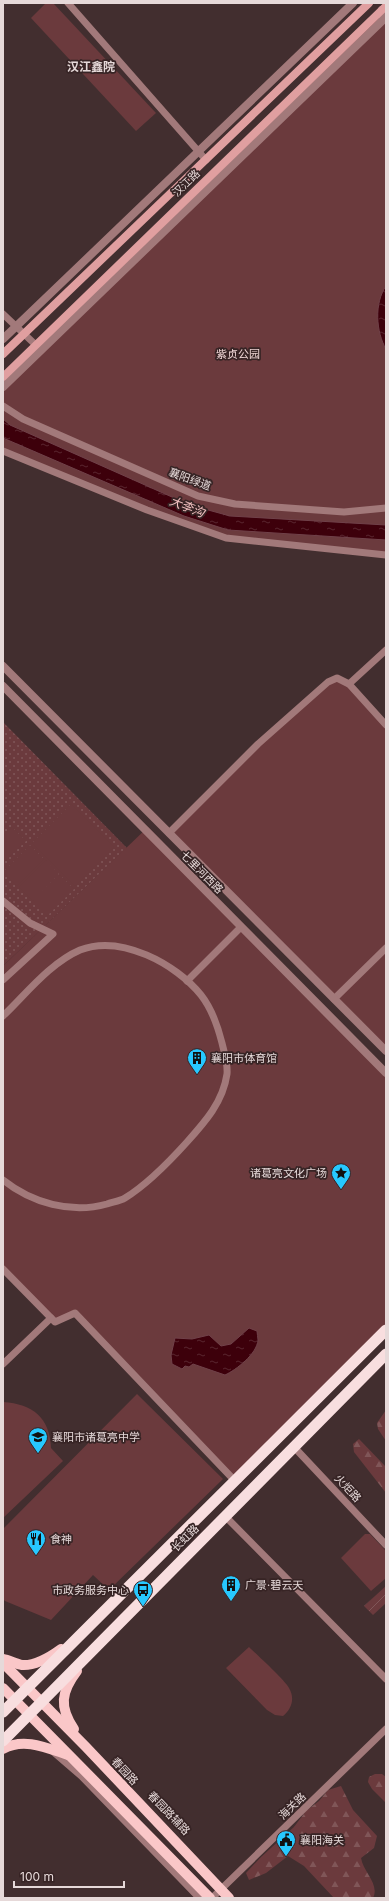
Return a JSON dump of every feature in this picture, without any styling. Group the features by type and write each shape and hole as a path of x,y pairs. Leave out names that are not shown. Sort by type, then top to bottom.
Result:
{"highway":[{"name":"长虹路","path":"3,1712 386,1330"},
{"name":"长虹路","path":"3,1741 386,1354"}],"main road":[{"name":"汉江路","path":"3,354 369,3"},
{"name":"汉江路","path":"3,377 39,347 384,8"},
{"path":"3,1658 22,1665 38,1662 52,1656 83,1632"},
{"path":"86,1747 67,1719 62,1701 71,1678 97,1647"},
{"name":"春园路","path":"3,1663 223,1888 229,1898"},
{"path":"3,1688 211,1898"},
{"path":"3,1749 11,1744 36,1744 72,1756"}],"street":[{"path":"68,3 206,160"},
{"path":"3,340 354,3"},
{"path":"3,314 39,347 3,387"},
{"name":"襄阳绿道","path":"3,406 23,419 198,496 235,504 344,512 386,508"},
{"path":"3,451 147,510 226,538 386,554"},
{"path":"349,684 386,650"},
{"name":"七里河西路","path":"3,666 386,1051"},
{"path":"169,832 258,744 328,682 337,678 349,684 386,725"},
{"name":"七里河西路","path":"3,686 386,1073"},
{"path":"3,901 30,923 53,934 3,980"},
{"path":"187,981 241,927"},
{"path":"3,1016 58,962 81,950 104,946 130,949 150,956 174,970 201,995 212,1014 224,1052 227,1073 221,1096 211,1116 163,1168 124,1199 85,1209 66,1207 42,1202 15,1190 3,1180"},
{"path":"334,999 386,948"},
{"path":"3,1269 55,1322 75,1313 235,1481"},
{"path":"3,1364 51,1318"},
{"name":"火炬路","path":"294,1447 386,1545"},
{"path":"225,1516 386,1679"},
{"name":"春园路辅路","path":"71,1724 88,1745 223,1888 235,1898"},
{"name":"海关路","path":"211,1898 386,1729"},
{"path":"51,1749 82,1776 200,1898"}],"green space":[{"path":"46,3 53,3 156,113 136,131 31,18"},
{"name":"紫贞公园","path":"386,6 386,555 226,538 3,451 3,377"},
{"path":"337,678 349,684 386,725 386,1051 169,833 258,744"},
{"path":"3,722 127,848 3,966"},
{"path":"71,804 114,847 75,886 32,843"},
{"path":"12,827 26,841 3,863 3,836"},
{"path":"148,827 386,1071 386,1330 235,1481 75,1313 55,1322 3,1267 3,966"},
{"path":"30,845 44,859 17,886 3,872"},
{"path":"46,860 59,874 33,901 19,887"},
{"path":"60,875 74,889 47,916 34,902"},
{"path":"137,1394 223,1479 109,1590 93,1575 51,1620 5,1601 3,1599 3,1529"},
{"path":"3,1402 23,1406 38,1414 47,1428 51,1448 63,1461 3,1518"},
{"path":"386,1410 386,1441 378,1429 377,1423"},
{"path":"359,1439 386,1467 386,1493 354,1452 353,1444"},
{"path":"365,1534 370,1534 386,1551 386,1578 371,1591 341,1558"},
{"path":"386,1586 386,1603 373,1615 364,1606"},
{"path":"249,1647 277,1673 291,1692 292,1703 289,1710 283,1716 275,1715 267,1710 226,1668"},
{"path":"375,1774 382,1774 386,1777 386,1803 372,1789 368,1782 369,1777"},
{"path":"341,1786 353,1810 377,1836 374,1848 361,1858 362,1863 373,1883 375,1893 373,1898 334,1898 304,1866 288,1856 266,1873 249,1880 246,1873 294,1827 306,1811 319,1801 328,1790"}],"water":[{"path":"386,286 386,349 378,326 378,309 382,293"},
{"name":"大李沟","path":"3,419 10,425 190,505 230,516 386,525 386,540 228,530 184,516 3,438"},
{"path":"249,1328 257,1331 258,1340 254,1351 245,1361 225,1375 193,1364 189,1367 185,1366 182,1369 172,1364 171,1355 175,1338 192,1339 209,1335 221,1346 231,1344"}],"place":[{"name":"襄阳市体育馆","path":"197,1075"},
{"name":"诸葛亮文化广场","path":"341,1190"},
{"name":"襄阳市诸葛亮中学","path":"38,1454"},
{"name":"食神","path":"36,1556"},
{"name":"广景·碧云天","path":"231,1602"},
{"name":"市政务服务中心","path":"143,1607"},
{"name":"襄阳海关","path":"286,1857"}],"district":[{"name":"汉江鑫院","path":"91,67"}]}
